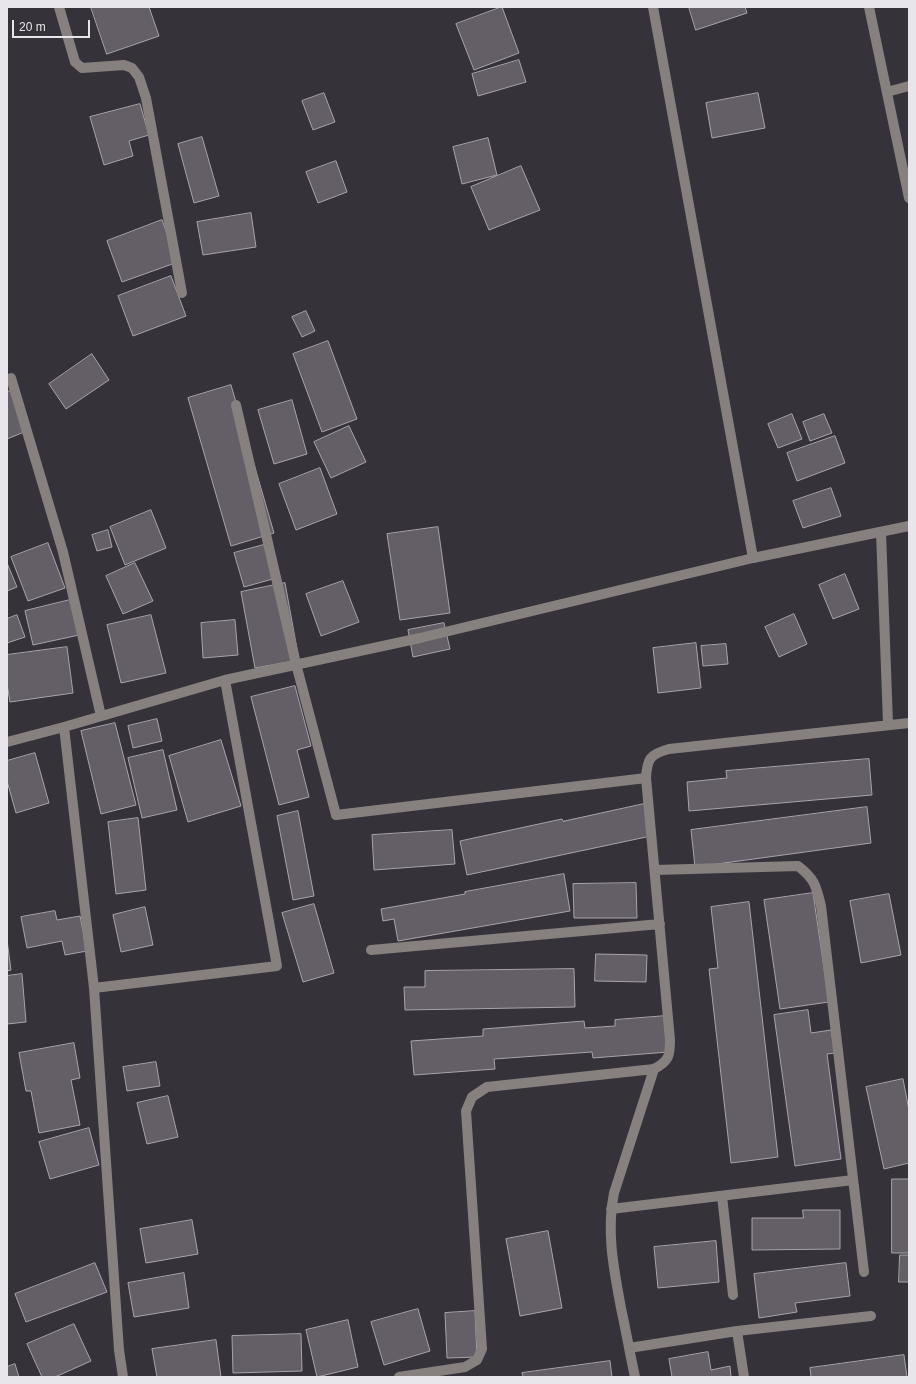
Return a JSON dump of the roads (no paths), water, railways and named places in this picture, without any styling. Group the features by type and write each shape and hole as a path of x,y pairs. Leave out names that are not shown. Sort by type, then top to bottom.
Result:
{"street":[{"path":"59,7 75,62 82,68 124,65 132,68 139,77 146,98 182,293"},
{"path":"653,7 753,558"},
{"path":"868,7 909,198"},
{"path":"887,92 909,86"},
{"path":"11,378 63,552 101,716"},
{"path":"236,405 296,664 336,815 646,778"},
{"path":"7,742 225,680 420,638 753,558 909,526"},
{"path":"881,532 888,724"},
{"path":"94,988 277,966 225,680"},
{"path":"399,1377 465,1368 477,1360 482,1349 466,1111 472,1097 487,1087 654,1069 665,1063 670,1054 660,924 646,778 647,766 650,757 658,752 669,750 909,722"},
{"path":"64,727 94,988 119,1350 123,1377"},
{"path":"654,870 798,866 810,875 817,888 821,906 864,1272"},
{"path":"370,950 660,924"},
{"path":"635,1377 616,1281 611,1246 611,1209 614,1193 654,1069"},
{"path":"611,1209 853,1180"},
{"path":"722,1196 733,1294"},
{"path":"629,1348 737,1332 871,1316"},
{"path":"737,1332 744,1377"}]}
